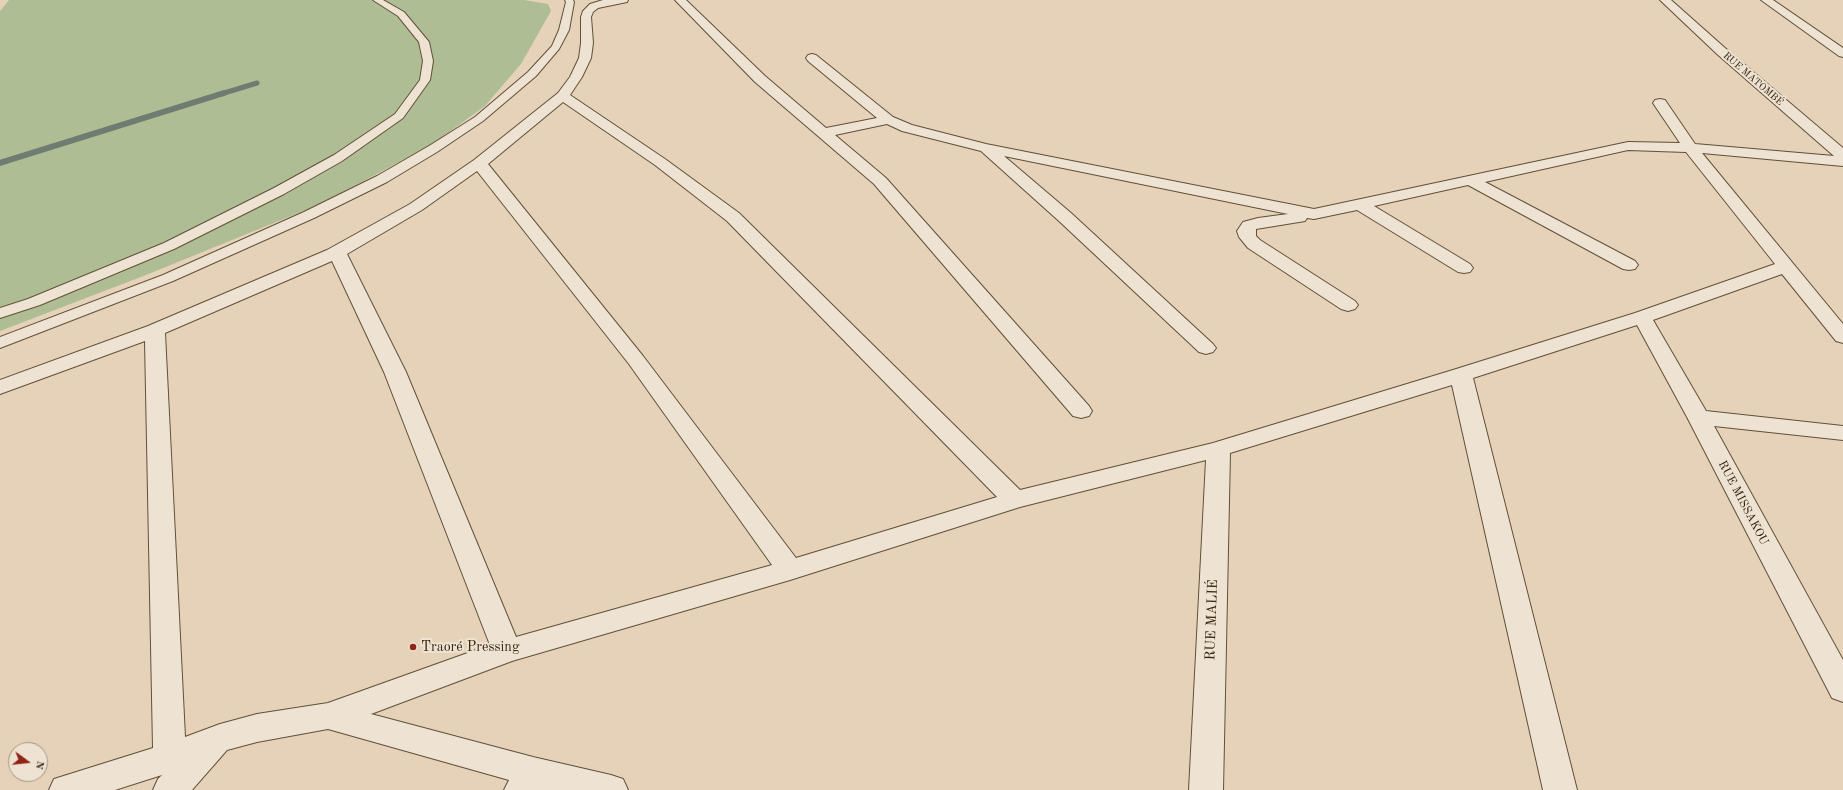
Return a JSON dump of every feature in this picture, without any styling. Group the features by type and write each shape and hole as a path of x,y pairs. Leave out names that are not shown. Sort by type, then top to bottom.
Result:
{"street":[{"path":"0,387 155,330 337,252 416,207 479,163 563,96 576,77 585,58 587,43 586,17 588,11 594,6 623,0"},
{"path":"680,0 760,79 880,181 1081,411"},
{"name":"RUE MATOMBÉ","path":"1665,0 1721,51 1843,156"},
{"path":"1766,0 1843,53"},
{"path":"812,58 888,120 907,128 986,148 1314,214"},
{"path":"563,96 660,162 733,218 1015,500"},
{"path":"1660,104 1690,148 1843,337"},
{"path":"823,133 888,120"},
{"path":"1348,305 1254,244 1248,237 1246,231 1249,226 1258,223 1314,214 1628,146 1648,145 1843,161"},
{"path":"986,148 1065,217 1206,348"},
{"path":"479,163 636,360 790,570"},
{"path":"1470,180 1629,265"},
{"path":"1360,204 1464,268"},
{"path":"337,252 395,372 507,651"},
{"path":"66,790 170,758 220,738 257,728 328,716 507,651 790,570 1015,500 1218,449 1461,375 1642,317 1785,266"},
{"name":"RUE MISSAKOU","path":"1642,317 1698,417 1843,689"},
{"path":"155,330 170,758"},
{"path":"1461,375 1560,790"},
{"path":"1698,417 1843,433"},
{"name":"RUE MALIÉ","path":"1206,790 1218,449"},
{"path":"328,716 527,781 612,790"},
{"path":"170,790 220,738"}],"lane":[{"path":"0,313 34,302 175,242 279,191 338,158 399,116 426,80 428,61 424,42 401,14 377,0"},
{"path":"0,343 168,278 309,215 382,179 433,149 479,119 532,74 556,47 564,30 566,1"}],"green space":[{"path":"9,0 524,0 548,4 551,11 521,64 485,106 434,143 323,203 146,275 0,331 0,11"}],"waterway":[{"path":"221,94 257,83"},
{"path":"0,163 224,93"}],"place":[{"name":"Traoré Pressing","path":"413,647"}]}
